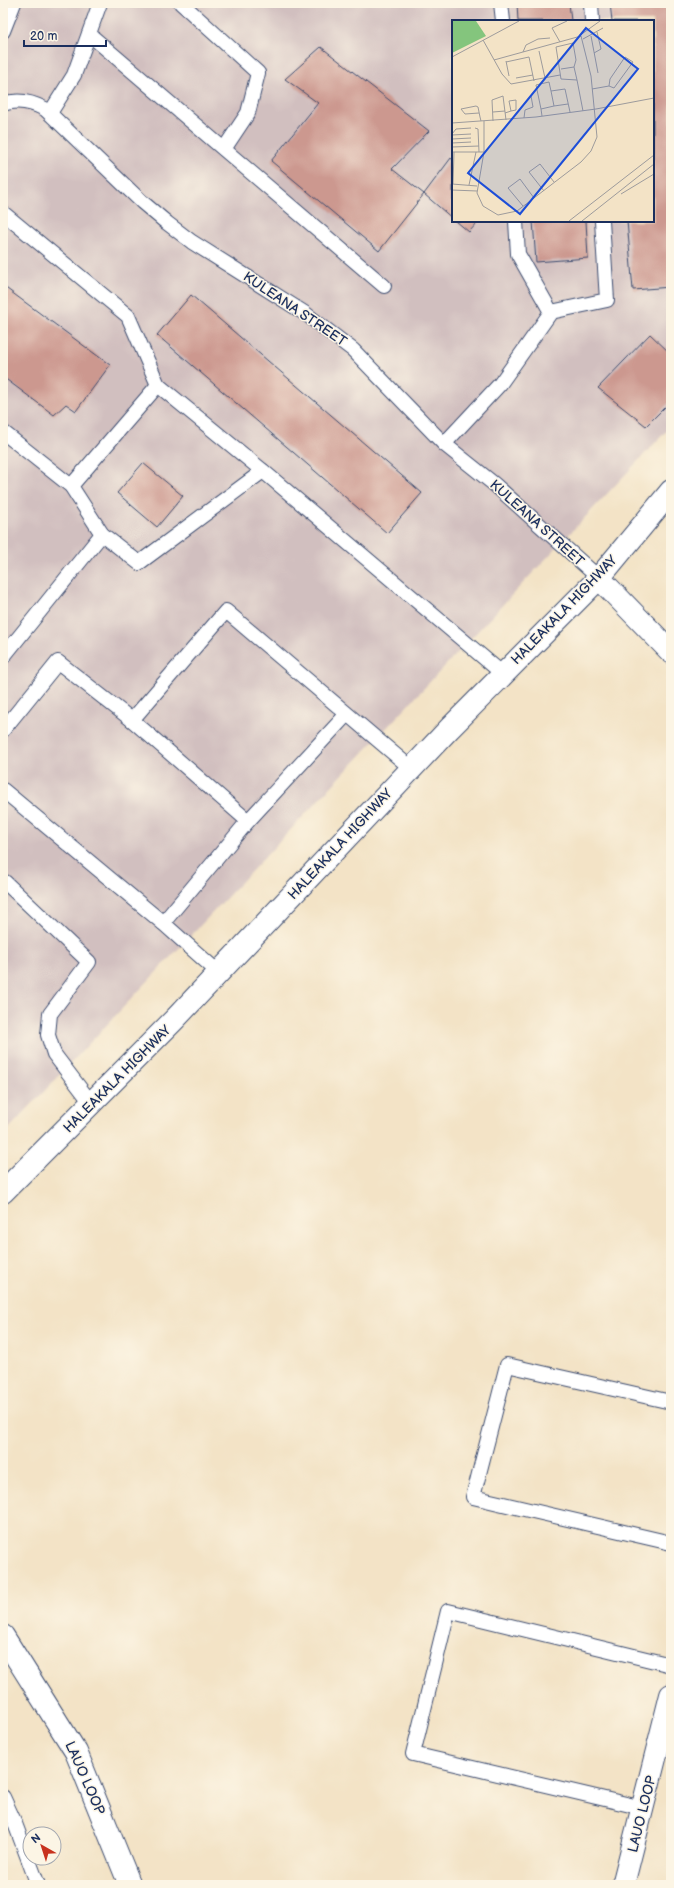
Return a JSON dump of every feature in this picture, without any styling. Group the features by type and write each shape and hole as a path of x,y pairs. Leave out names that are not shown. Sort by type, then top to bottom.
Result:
{"street":[{"name":"HALEAKALA HIGHWAY","path":"3,1192 92,1104 219,973 503,674 598,578 671,491"},
{"path":"598,578 671,652"},
{"name":"LAUO LOOP","path":"3,1636 76,1752 130,1885"},
{"name":"LAUO LOOP","path":"623,1885 671,1695"}],"lane":[{"path":"3,31 14,3"},
{"path":"50,113 74,75 100,3"},
{"path":"180,3 258,73 248,113 224,149"},
{"path":"501,3 503,20"},
{"path":"591,3 592,20"},
{"path":"89,34 384,286"},
{"name":"KULEANA STREET","path":"6,103 28,102 50,113 142,202 167,223 192,242 306,314 354,350 444,444 494,484 598,578"},
{"path":"3,213 128,316 158,385 263,471 503,674"},
{"path":"516,222 518,254 551,312"},
{"path":"444,444 500,384 551,312 607,300 602,222"},
{"path":"71,486 158,385"},
{"path":"3,432 71,486 102,534 139,563 263,471"},
{"path":"3,656 102,534"},
{"path":"132,720 226,612 412,769"},
{"path":"3,730 58,662 132,720 248,821"},
{"path":"163,923 248,821 347,714"},
{"path":"3,790 163,923 219,973"},
{"path":"5,882 89,962 50,1014 48,1035 54,1054 92,1104"},
{"path":"671,1402 507,1365 473,1497 671,1543"},
{"path":"643,1808 413,1754 448,1611 671,1665"},
{"path":"3,1797 14,1821 38,1885"}],"shaded area":[{"path":"3,3 671,3 671,426 3,1135"}],"building":[{"path":"517,3 569,3 571,20 518,20"},
{"path":"610,3 671,3 671,287 633,290 627,222 654,222 654,20 612,20"},
{"path":"321,47 429,131 392,169 424,194 379,251 271,161 318,103 285,79"},
{"path":"451,158 452,218 424,194"},
{"path":"457,222 478,222 469,232"},
{"path":"533,222 586,222 588,258 536,262"},
{"path":"3,286 110,365 76,411 66,404 54,415 3,377"},
{"path":"191,295 422,493 387,533 157,335"},
{"path":"650,334 671,354 671,401 646,426 598,388"},
{"path":"143,463 183,496 157,527 117,493"}]}
